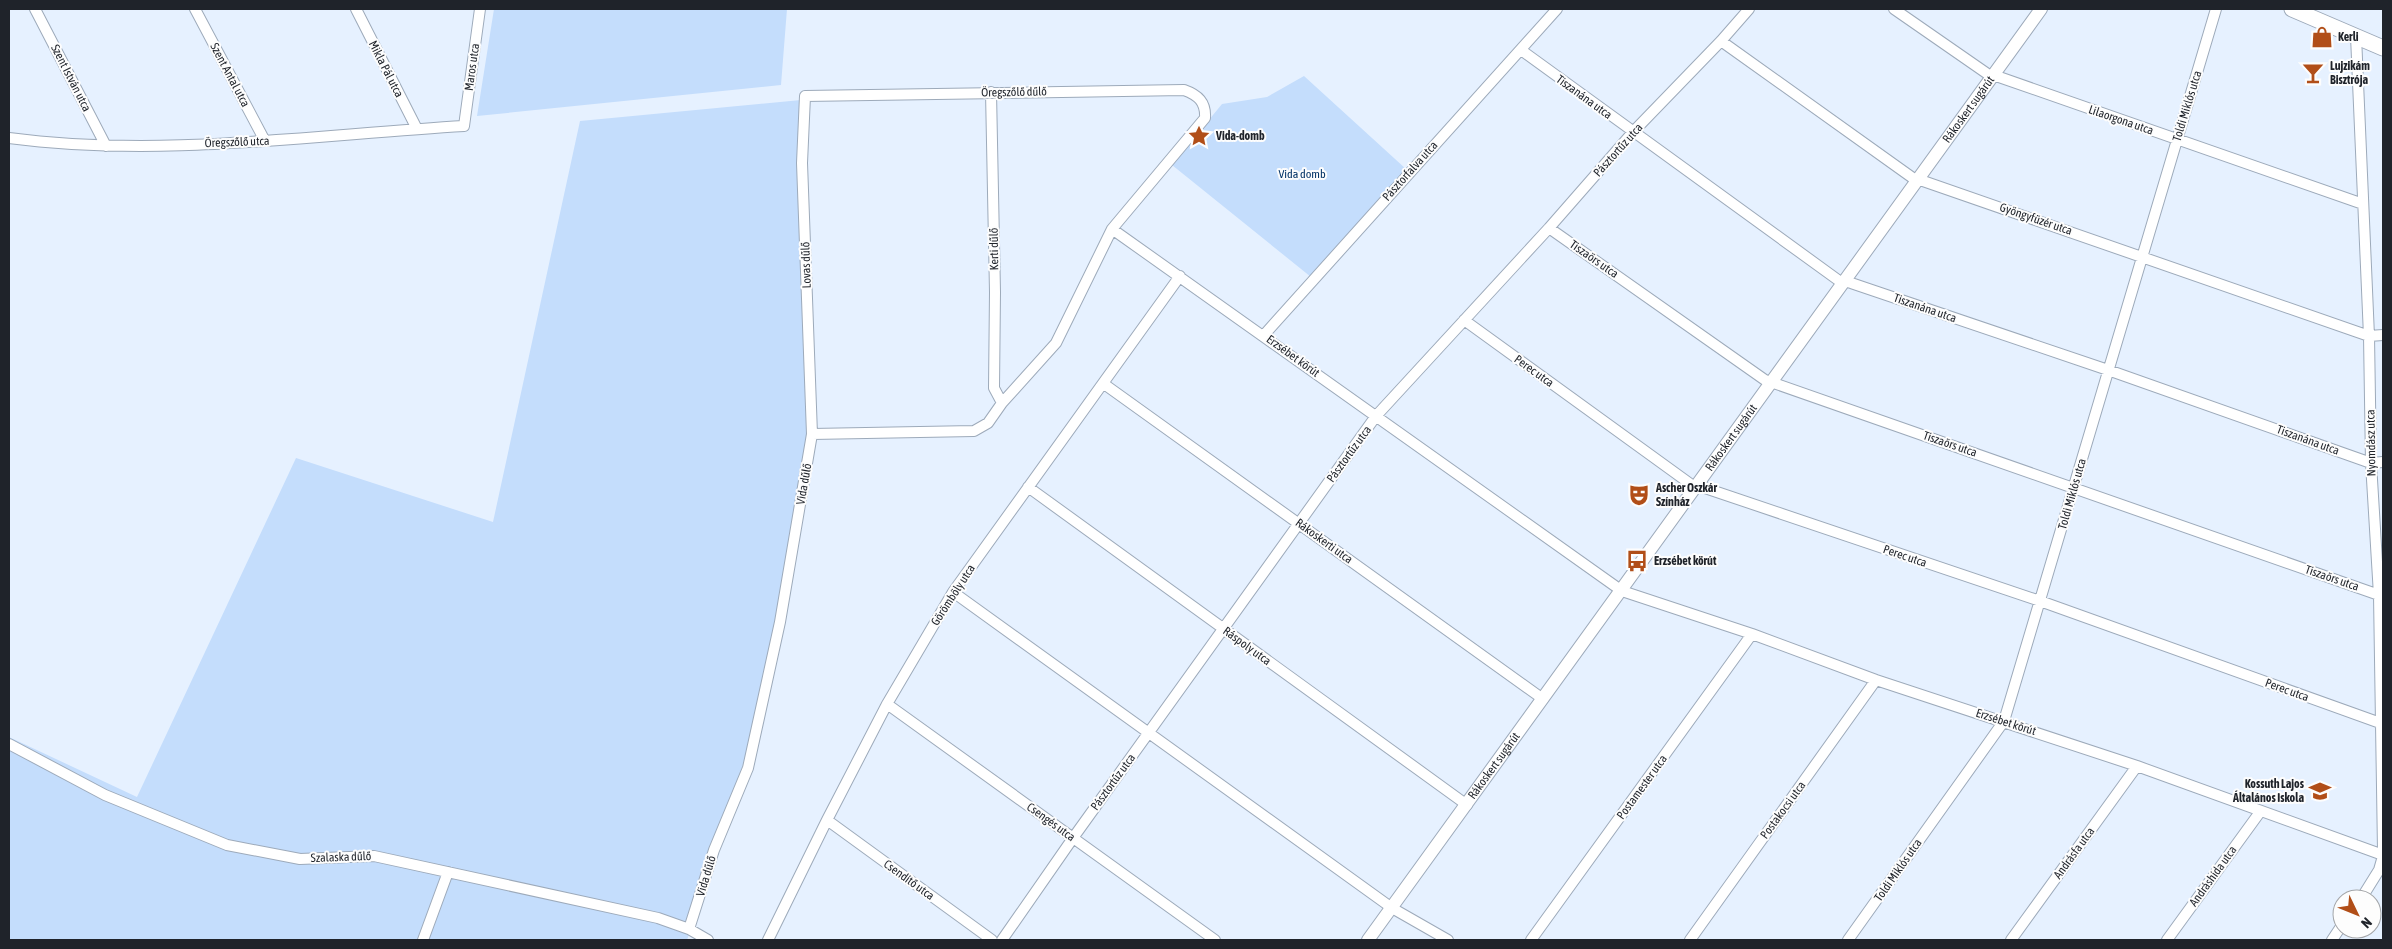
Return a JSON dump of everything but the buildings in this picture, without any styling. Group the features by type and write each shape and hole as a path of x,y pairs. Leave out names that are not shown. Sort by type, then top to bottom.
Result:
{"main road":[{"path":"2292,9 2383,48"}],"street":[{"name":"Szent István utca","path":"35,9 106,146"},
{"name":"Szent Antal utca","path":"195,9 265,141"},
{"name":"Mikla Pál utca","path":"356,9 417,129"},
{"name":"Maros utca","path":"464,126 480,9"},
{"name":"Pásztorfalva utca","path":"1264,335 1558,9"},
{"name":"Pásztortűz utca","path":"1002,940 1072,838 1376,416 1549,228 1633,132 1721,42 1749,9"},
{"name":"Lilaorgona utca","path":"1894,9 1992,77 1999,77 2363,204"},
{"name":"Rákoskert sugárút","path":"1368,940 2041,9"},
{"name":"Toldi Miklós utca","path":"1848,940 2004,721 2075,488 2108,370 2216,9"},
{"name":"Nyomdász utca","path":"2356,36 2369,336 2371,463 2381,595 2383,851"},
{"name":"Gyöngyfüzér utca","path":"1721,42 1917,181 1923,181 2143,256 2369,336 2383,335"},
{"name":"Tiszanána utca","path":"1521,50 1830,274 1844,282 1851,282 2108,370 2371,463 2383,462"},
{"name":"Öregszőlő dűlő","path":"805,96 1184,90 1194,94 1202,101 1206,110 1205,118 1112,229"},
{"name":"Kerti dűlő","path":"991,92 995,292 994,388 1002,403"},
{"name":"Lovas dűlő","path":"805,96 802,163 812,434"},
{"name":"Öregszőlő utca","path":"9,138 57,144 106,146 265,141 464,126"},
{"name":"Tiszaörs utca","path":"1549,228 1758,376 1772,383 2381,595"},
{"name":"Erzsébet körút","path":"1112,229 1264,335 1622,591 1752,634 1876,680 2137,766 2383,856"},
{"path":"812,434 974,431 988,423 1002,403 1056,343 1112,229"},
{"name":"Görömböly utca","path":"768,940 887,704 953,592 1180,276"},
{"name":"Perec utca","path":"1464,320 1696,488 1705,488 2040,602 2383,724"},
{"name":"Rákoskerti utca","path":"1104,384 1543,699"},
{"name":"Vida dűlő","path":"689,929 714,850 748,768 780,622 812,434"},
{"name":"Ráspoly utca","path":"1028,487 1466,805"},
{"path":"953,592 1392,908 1448,940"},
{"name":"Postamester utca","path":"1531,940 1752,634"},
{"name":"Postakocsi utca","path":"1690,940 1876,680"},
{"name":"Csengés utca","path":"887,704 1215,940"},
{"name":"Szalaska dűlő","path":"9,744 105,795 227,846 300,859 374,856 658,918 689,929 708,940"},
{"name":"Andrásfa utca","path":"2011,940 2137,766"},
{"name":"Andráshida utca","path":"2167,940 2260,812"},
{"name":"Csendítő utca","path":"827,820 992,940"},
{"path":"2367,889 2379,870 2383,856"},
{"path":"424,940 448,872"}],"green space":[{"path":"494,9 787,9 781,85 477,116"},
{"name":"Vida domb","path":"1304,76 1406,169 1311,277 1172,165 1222,104 1267,97"},
{"path":"801,100 808,426 780,622 742,768 686,921 693,924 687,940 9,940 9,737 137,797 296,458 493,522 580,121"}],"place":[{"name":"Kerli","path":"2322,37"},
{"name":"Lujzikám Bisztrója","path":"2313,73"},
{"name":"Vida-domb","path":"1199,136"},
{"name":"Ascher Oszkár Színház","path":"1639,495"},
{"name":"Erzsébet körút","path":"1637,561"},
{"name":"Kossuth Lajos Általános Iskola","path":"2320,791"}]}
